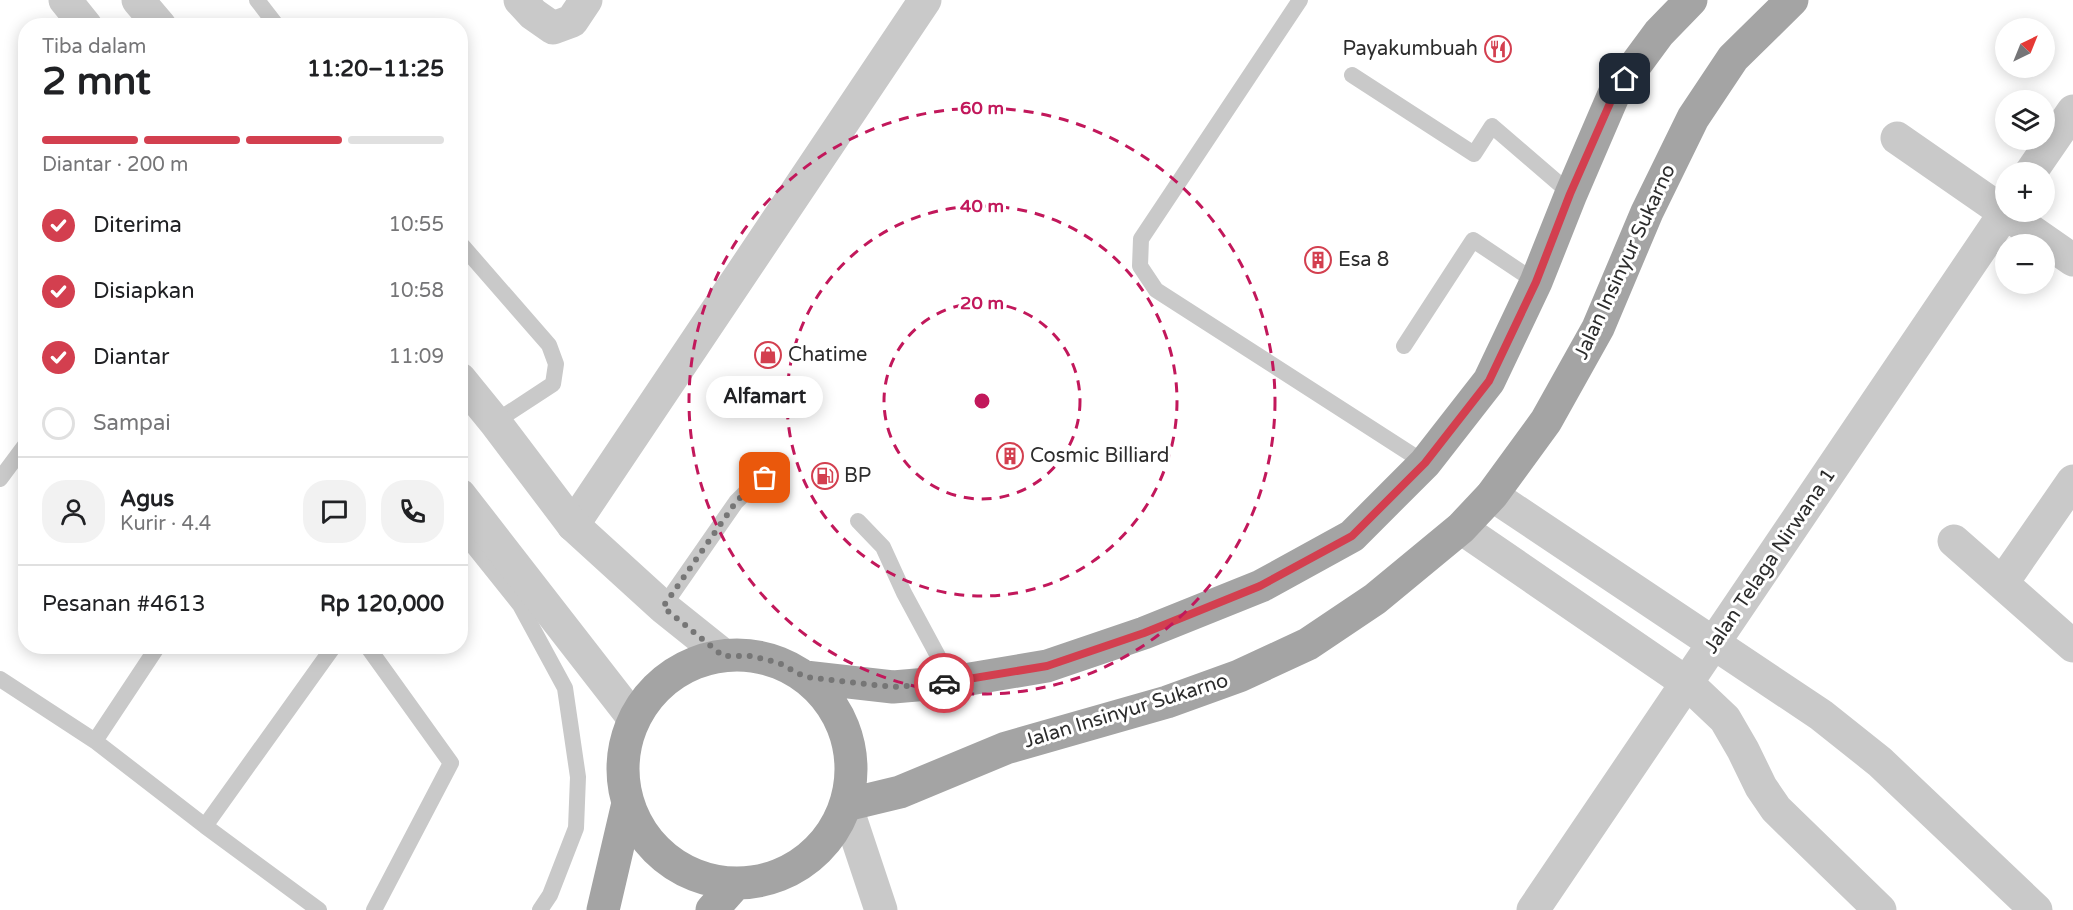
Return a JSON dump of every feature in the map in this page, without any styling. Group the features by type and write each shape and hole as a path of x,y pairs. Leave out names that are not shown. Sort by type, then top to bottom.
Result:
{"main road":[{"path":"805,677 893,687 952,682 1047,666 1144,633 1260,586 1352,536 1425,463 1489,381 1536,282 1570,194 1614,94 1659,33 1691,0"},
{"name":"Jalan Insinyur Sukarno","path":"846,805 900,792 1006,748 1167,702 1239,676 1308,644 1375,599 1461,528 1492,495 1546,421 1598,328 1647,212 1693,118 1733,58 1792,0"},
{"path":"723,656 752,656 779,663 805,677 825,697 841,721 850,748 851,777 846,805 833,831 815,853 792,870 765,880 736,883 708,880 682,868 658,851 640,829 628,803 623,765 625,746 634,719 649,695 670,676 695,662 723,656"},
{"path":"603,910 628,803"},
{"path":"712,910 736,883"}],"street":[{"path":"65,0 80,18"},
{"path":"138,0 153,18"},
{"path":"520,0 533,14 553,28 572,21 586,0"},
{"path":"573,525 925,0"},
{"path":"2038,162 2073,111"},
{"path":"1897,138 1995,204"},
{"name":"Jalan Telaga Nirwana 1","path":"1545,905 1688,683 1998,222"},
{"path":"2020,222 2073,260"},
{"path":"468,389 573,525 663,607 723,656"},
{"path":"2003,582 2073,481"},
{"path":"1492,495 1714,645 1821,714 1880,762 2036,910"},
{"path":"468,505 634,719"},
{"path":"1461,528 1688,683 1725,719 1761,787 1776,809 1880,910"},
{"path":"1954,541 2073,646"},
{"path":"846,805 881,910"}],"lane":[{"path":"257,0 271,18"},
{"path":"1300,0 1141,239 1140,266 1156,290 1425,463"},
{"path":"1353,75 1474,154 1492,126 1570,194"},
{"path":"1404,346 1473,240 1536,282"},
{"path":"468,252 549,345 556,364 553,384 495,422"},
{"path":"0,479 18,455"},
{"path":"663,607 736,502 753,485 765,478 779,479"},
{"path":"858,521 883,547 904,594 952,682"},
{"path":"468,540 520,605 565,688 578,777 576,828 550,895 540,910"},
{"path":"95,741 153,654"},
{"path":"205,826 328,654"},
{"path":"373,654 451,763 374,910"},
{"path":"0,679 95,741 319,910"}],"way so far":[{"path":"765,478 753,485 736,502 663,607 723,656 752,656 779,663 805,677 893,687 944,683"}],"place":[{"name":"Payakumbuah","path":"1498,49"},
{"name":"Esa 8","path":"1318,260"},
{"name":"Chatime","path":"768,355"},
{"name":"Cosmic Billiard","path":"1010,456"},
{"name":"BP","path":"825,476"},
{"name":"Alfamart","path":"765,478"}],"route":[{"path":"944,683 1047,666 1144,633 1260,586 1352,536 1425,463 1489,381 1536,282 1570,194 1614,94 1625,79"}]}
